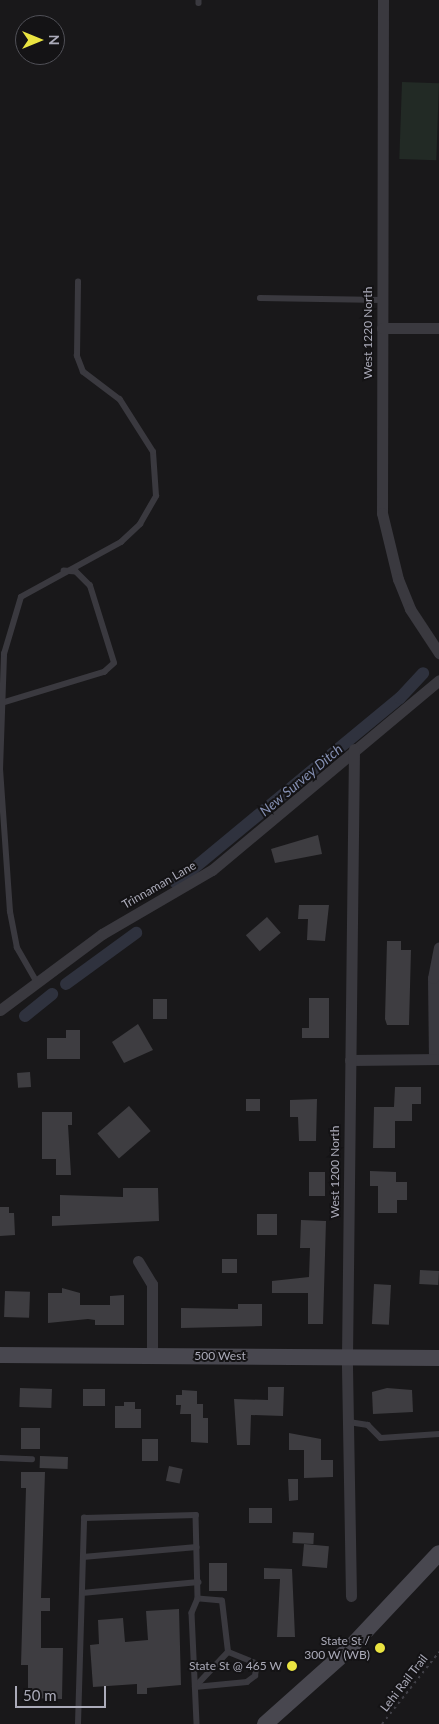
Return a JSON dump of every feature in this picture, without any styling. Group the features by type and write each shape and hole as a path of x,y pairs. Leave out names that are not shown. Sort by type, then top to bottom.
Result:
{"main road":[{"name":"500 West","path":"0,1354 439,1358"},
{"path":"265,1724 348,1651 439,1553"}],"street":[{"name":"West 1220 North","path":"383,0 382,513 398,579 410,609 439,653"},
{"path":"382,328 439,328"},
{"name":"Trinnaman Lane","path":"0,1010 102,934 212,870 354,749 439,680"},
{"name":"West 1200 North","path":"351,1596 348,1357 354,749"},
{"path":"350,1060 436,1059 433,978 439,948"},
{"path":"138,1261 152,1284 152,1356"}],"lane":[{"path":"36,982 18,948 10,912 0,770 4,654 21,596 64,571 121,542 140,524 156,496 153,452 120,400 83,372 77,356 78,282"},
{"path":"260,298 382,300"},
{"path":"2,703 104,672 114,663 90,586 76,572 64,571"},
{"path":"349,1422 368,1425 381,1438 439,1434"},
{"path":"0,1458 32,1459"},
{"path":"78,1724 84,1518 196,1515 198,1599 192,1612 197,1724"},
{"path":"83,1557 197,1547"},
{"path":"82,1593 198,1582"},
{"path":"196,1687 228,1652 222,1601 198,1599"},
{"path":"196,1687 247,1682 255,1676 257,1664 228,1652"}],"path":[{"name":"Lehi Rail Trail","path":"382,1724 439,1652"}],"shaded area":[{"path":"402,82 439,83 436,160 399,159"}],"building":[{"path":"318,835 322,854 275,863 271,849"},
{"path":"299,905 329,905 325,941 307,940 308,919 298,919"},
{"path":"267,917 281,933 260,951 246,935"},
{"path":"387,941 401,941 401,950 411,950 409,1025 387,1025 385,1019"},
{"path":"309,998 329,998 329,1038 302,1038 302,1028 309,1028"},
{"path":"153,999 167,999 167,1019 153,1019"},
{"path":"138,1024 153,1050 124,1063 112,1042"},
{"path":"66,1030 80,1030 80,1059 47,1059 47,1038 66,1038"},
{"path":"30,1072 31,1087 18,1088 17,1073"},
{"path":"395,1087 421,1087 421,1104 412,1104 412,1121 395,1121 395,1148 373,1148 374,1107 394,1107"},
{"path":"246,1099 260,1099 260,1111 246,1111"},
{"path":"317,1099 316,1141 299,1141 298,1117 290,1117 290,1100"},
{"path":"129,1106 151,1131 119,1158 97,1134"},
{"path":"42,1112 72,1112 72,1125 68,1125 71,1175 56,1175 56,1159 42,1159"},
{"path":"370,1171 396,1172 396,1182 407,1182 407,1200 397,1200 397,1213 378,1213 378,1186 370,1186"},
{"path":"309,1172 325,1172 325,1196 309,1196"},
{"path":"123,1188 158,1188 159,1221 52,1226 52,1216 60,1216 60,1195 123,1197"},
{"path":"0,1207 9,1207 9,1213 14,1213 15,1235 0,1236"},
{"path":"257,1214 277,1214 277,1235 257,1235"},
{"path":"301,1220 326,1221 323,1324 308,1324 308,1293 272,1293 272,1281 309,1277 310,1248 300,1248"},
{"path":"222,1259 237,1259 237,1273 222,1273"},
{"path":"420,1270 439,1271 438,1285 419,1284"},
{"path":"374,1284 391,1285 389,1325 372,1324"},
{"path":"62,1288 80,1293 80,1305 110,1305 110,1296 124,1295 124,1325 95,1325 95,1320 88,1319 48,1323 48,1293 62,1293"},
{"path":"5,1291 30,1292 29,1318 4,1317"},
{"path":"238,1304 262,1304 262,1326 181,1328 181,1308 238,1309"},
{"path":"268,1387 284,1387 283,1416 251,1415 250,1445 237,1445 234,1399 268,1400"},
{"path":"20,1388 52,1389 51,1408 19,1407"},
{"path":"387,1388 412,1390 413,1412 373,1414 372,1392"},
{"path":"83,1389 105,1389 105,1406 83,1406"},
{"path":"182,1390 197,1391 197,1404 203,1404 203,1418 208,1418 208,1443 191,1442 191,1414 180,1414 181,1405 176,1405 176,1395 182,1395"},
{"path":"124,1402 135,1402 135,1409 141,1409 141,1428 115,1428 115,1406 124,1406"},
{"path":"21,1428 40,1428 40,1449 21,1449"},
{"path":"289,1433 321,1439 321,1460 333,1460 333,1477 304,1478 304,1450 289,1450"},
{"path":"142,1439 158,1439 158,1461 142,1461"},
{"path":"40,1456 68,1457 68,1469 40,1468"},
{"path":"169,1466 183,1469 180,1484 166,1481"},
{"path":"21,1472 45,1472 41,1598 50,1598 50,1611 41,1611 41,1648 63,1648 62,1699 28,1698 28,1665 21,1665 26,1488 21,1488"},
{"path":"288,1479 298,1479 298,1500 289,1501"},
{"path":"249,1508 272,1508 272,1523 249,1523"},
{"path":"293,1532 314,1533 313,1544 292,1543"},
{"path":"304,1544 329,1546 327,1568 302,1566"},
{"path":"209,1563 227,1563 227,1591 209,1591"},
{"path":"264,1568 292,1569 295,1637 277,1637 280,1579 264,1579"},
{"path":"179,1609 181,1685 147,1688 147,1694 137,1694 137,1684 93,1687 90,1645 99,1644 98,1620 123,1618 125,1642 148,1640 146,1611"}],"waterway":[{"name":"New Survey Ditch","path":"176,883 400,698 423,673"},
{"name":"New Survey Ditch","path":"66,984 136,933"},
{"name":"New Survey Ditch","path":"25,1016 52,994"}],"place":[{"name":"State St / 300 W (WB)","path":"380,1648"},
{"name":"State St @ 465 W","path":"292,1666"}]}
